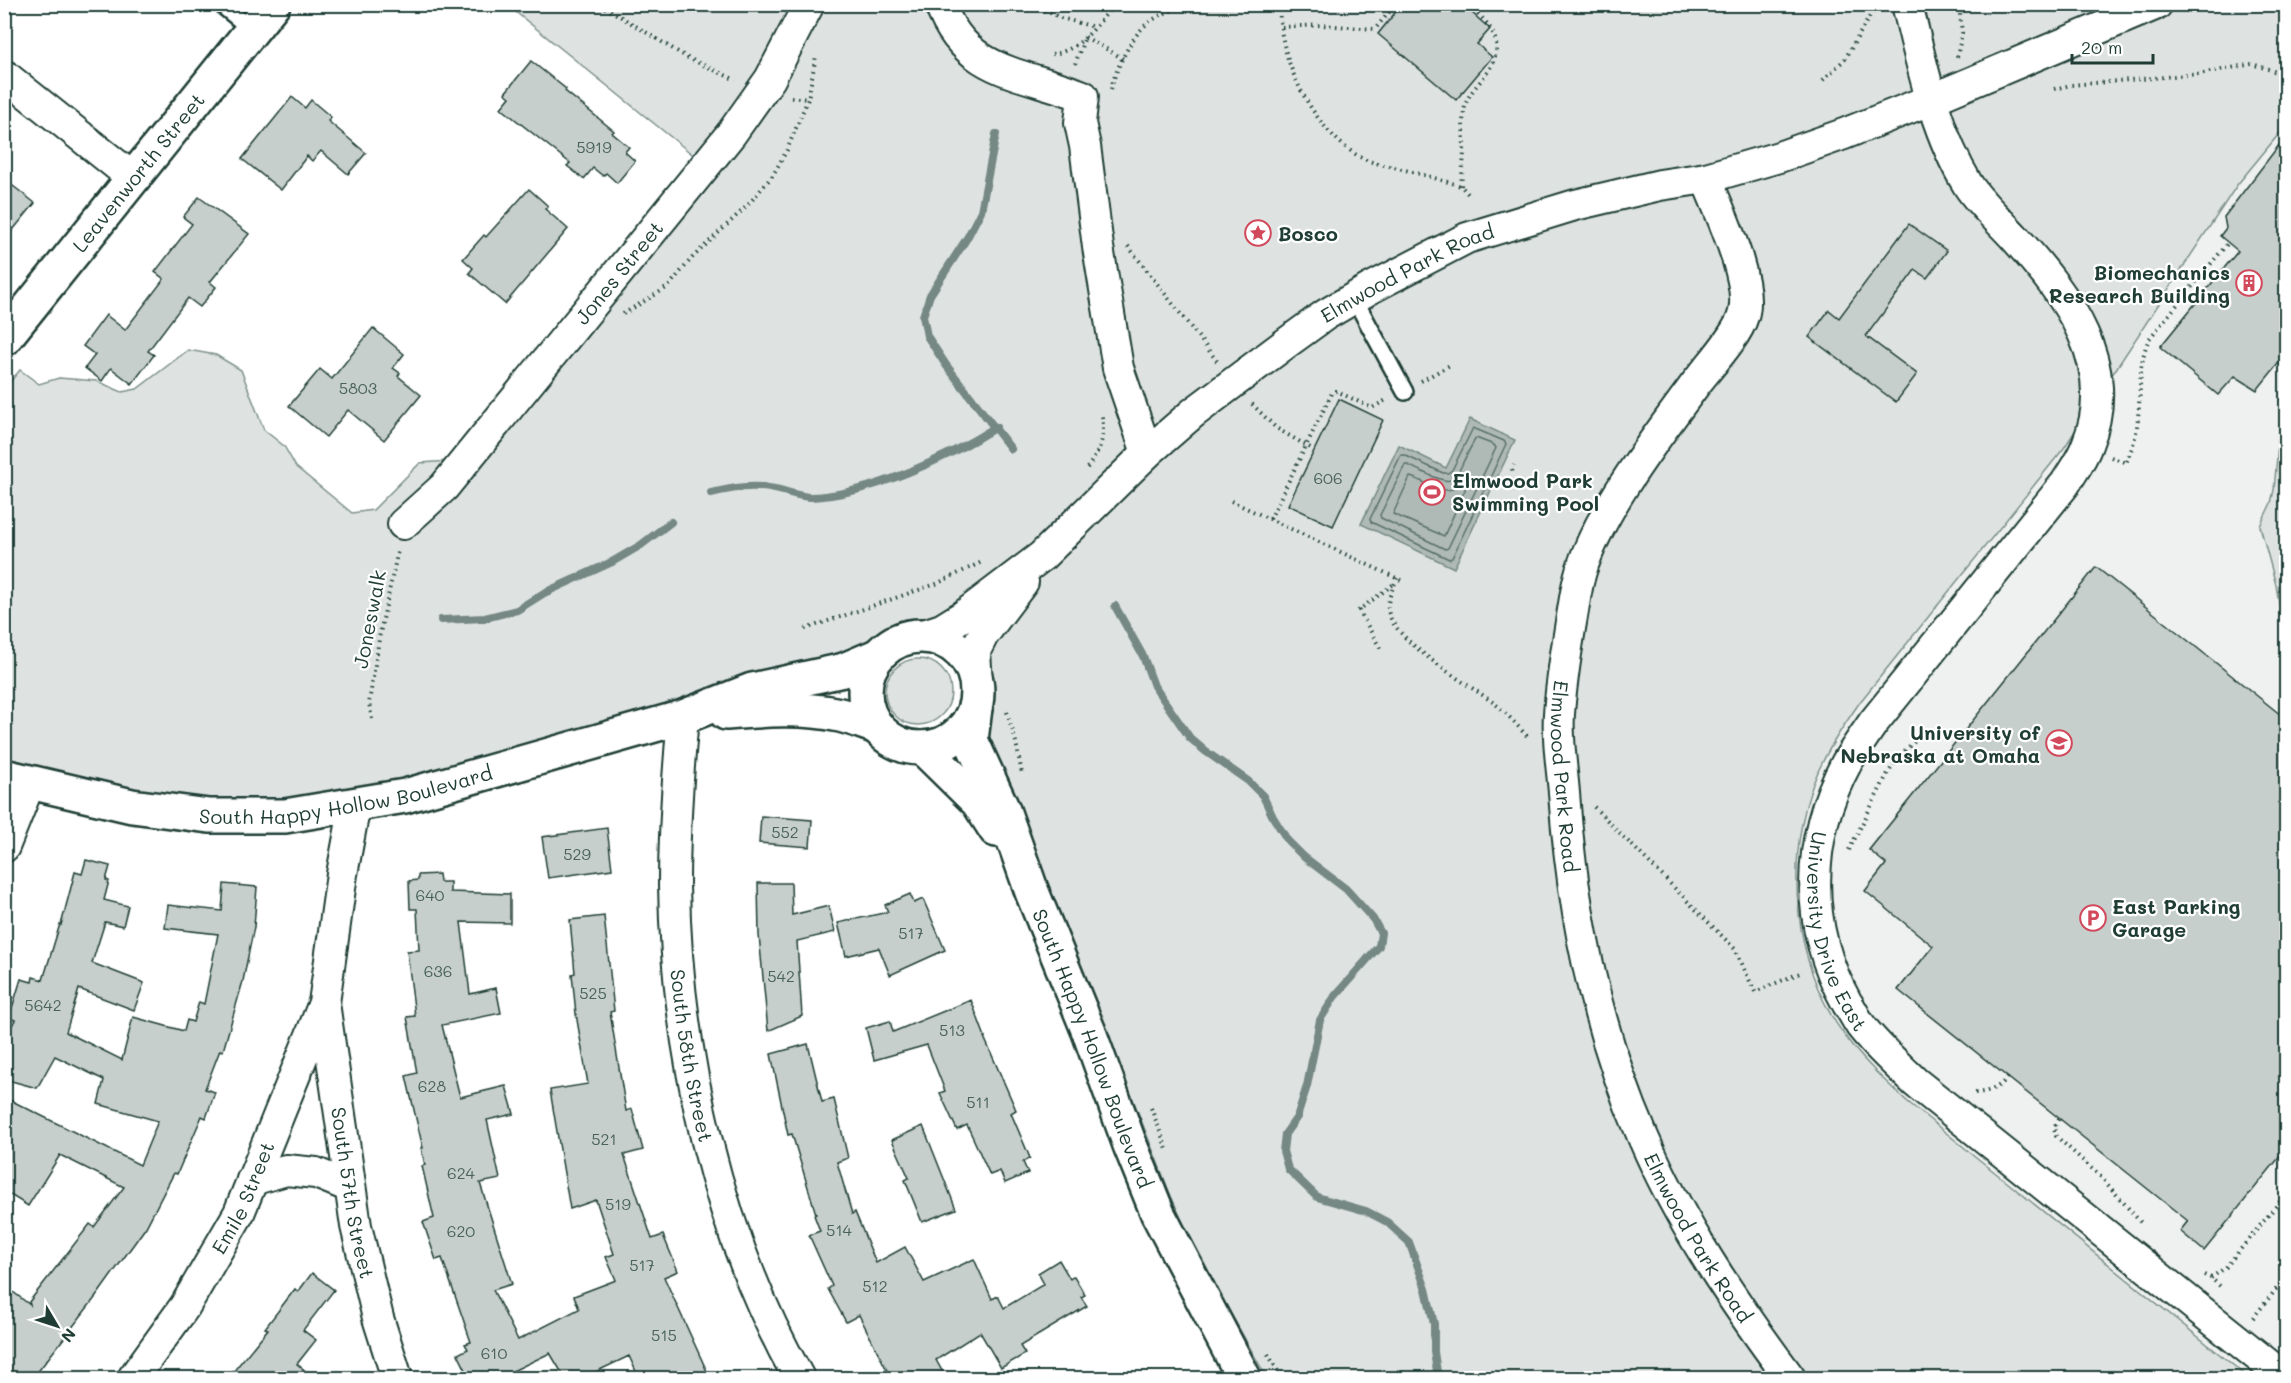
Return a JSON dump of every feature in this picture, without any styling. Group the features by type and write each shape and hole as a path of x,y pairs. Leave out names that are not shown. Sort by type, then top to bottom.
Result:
{"street":[{"name":"Leavenworth Street","path":"4,339 273,4"},
{"name":"Jones Street","path":"404,524 444,486 731,134 762,91 800,25 809,4"},
{"path":"940,4 950,28 973,55 1005,70 1083,96 1080,123 1110,327 1118,368 1147,453"},
{"path":"1907,4 1932,99"},
{"name":"Elmwood Park Road","path":"924,635 942,629 963,616 1042,556 1147,453 1193,413 1276,350 1325,315 1467,238 1575,205 1706,178 1844,134 2157,4"},
{"path":"4,75 133,178"},
{"name":"University Drive East","path":"1932,99 1950,148 1967,184 1979,201 2050,279 2073,314 2088,344 2096,368 2098,403 2087,446 2065,484 1873,723 1847,762 1831,800 1814,868 1820,933 1828,965 1860,1025 1882,1051 1916,1082 2285,1378"},
{"name":"Elmwood Park Road","path":"1706,178 1738,262 1745,292 1744,316 1619,494 1597,532 1581,572 1566,652 1558,716 1562,774 1568,852 1587,962 1622,1086 1643,1138 1688,1225 1722,1282 1790,1378"},
{"name":"Elmwood Park Road","path":"976,696 975,651 983,635 1042,556"},
{"path":"924,635 943,640 959,650 971,665 976,696 967,724 955,736 940,745 923,748 906,746 890,739 877,727 867,710 864,692 867,672 877,656 890,644 907,637 924,635"},
{"name":"South Happy Hollow Boulevard","path":"17,779 132,806 209,816 285,816 405,796 682,717 752,690 844,670 877,656"},
{"name":"South Happy Hollow Boulevard","path":"976,696 971,740 1003,810 1032,892 1089,1032 1130,1145 1158,1214 1244,1378"},
{"name":"South Happy Hollow Boulevard","path":"682,717 766,710 808,711 842,716 877,727"},
{"name":"South 58th Street","path":"682,717 675,809 674,887 679,969 690,1056 708,1143 731,1223 758,1296 799,1378"},
{"path":"923,748 978,802 1032,892"},
{"path":"4,847 17,779"},
{"path":"324,1003 342,874 355,805"},
{"name":"Emile Street","path":"133,1378 185,1306 239,1213 324,1003"},
{"name":"South 57th Street","path":"324,1003 356,1226 378,1318 397,1378"},
{"path":"252,1180 286,1170 316,1173 350,1187"}],"lane":[{"path":"220,4 252,30"},
{"path":"1354,298 1405,391"}],"path":[{"path":"600,4 688,58 762,91 808,99 787,150 773,174 748,205 693,257 668,287 618,318"},
{"path":"1114,4 1086,37 1124,59"},
{"path":"1110,96 1114,76 1134,38 1148,23 1186,4"},
{"path":"1275,4 1280,6 1287,55 1304,99 1333,135 1364,159 1461,186 1468,195"},
{"path":"1282,27 1322,25 1375,29 1396,4"},
{"path":"1461,186 1464,149 1462,126 1466,102 1494,63 1497,48 1494,32 1486,20 1467,4"},
{"path":"1823,80 1845,59 1877,4"},
{"path":"1956,60 1962,33 1959,4"},
{"path":"1039,7 1061,18 1094,27"},
{"path":"2054,89 2071,85 2199,74 2252,64 2286,75"},
{"path":"1126,243 1213,356"},
{"path":"2110,457 2126,463 2132,451 2138,418 2142,353 2149,339 2228,243"},
{"path":"1270,519 1332,393 1336,391 1372,408 1452,364"},
{"path":"1246,396 1276,428 1314,450"},
{"path":"1083,473 1100,448 1105,432"},
{"path":"1512,471 1514,465"},
{"path":"1231,501 1396,581 1405,582"},
{"name":"Joneswalk","path":"372,719 369,704 380,633 404,524"},
{"path":"805,629 936,584 987,559"},
{"path":"1380,648 1359,610 1396,581"},
{"path":"1396,581 1388,605 1389,614 1398,628 1436,663 1498,707 1532,741"},
{"path":"1849,851 1887,775 1899,756 1916,740"},
{"path":"1587,800 1735,949 1755,992 1801,972 1828,965"},
{"path":"1967,1088 1974,1093 1985,1093 1995,1089 2008,1077"},
{"path":"2060,1119 2054,1127 2056,1136 2102,1178 2145,1227"},
{"path":"2203,1275 2211,1278 2226,1267 2286,1194"},
{"path":"2252,1318 2286,1277"},
{"path":"1271,1358 1282,1378"}],"shaded area":[{"path":"507,5 2286,5 2286,121 2283,129 2237,185 2064,448 1860,702 1840,731 1817,773 1804,815 1797,881 1799,914 1814,979 1828,1009 1845,1036 1867,1062 1908,1102 2249,1378 1267,1378 1198,1255 1171,1196 1053,898 1042,882 982,732 987,662 943,617 923,625 907,624 889,628 846,658 746,682 454,777 433,771 381,784 255,806 147,792 5,758 4,389 20,370 39,384 59,378 97,381 122,392 137,389 188,350 216,355 241,370 264,430 284,446 296,467 352,513 373,510 420,463 480,459 718,175"},
{"name":"University of Nebraska at Omaha","path":"2286,121 2286,1378 2249,1378 1908,1102 1867,1063 1844,1035 1830,1011 1813,972 1805,949 1799,913 1797,876 1801,828 1813,785 1837,735"},
{"path":"2286,411 2286,644 2276,585 2260,526 2271,503 2274,490 2280,422"},
{"path":"912,659 924,659 936,664 946,674 951,692 949,705 936,720 924,725 912,725 900,720 890,710 885,698 885,686 890,674 900,664"}],"water":[{"path":"1470,419 1515,440 1454,568 1361,524 1399,445 1446,468"}],"building":[{"path":"1402,4 1462,4 1490,29 1477,44 1492,57 1456,100 1378,34"},
{"path":"531,61 614,131 612,133 629,147 625,152 635,161 617,183 606,173 603,176 593,168 584,179 567,166 570,163 501,108 510,97 505,93"},
{"path":"292,97 305,108 311,100 331,117 328,121 366,153 348,174 321,151 312,161 307,156 281,190 242,159"},
{"name":"Biomechanics Research Building","path":"2286,136 2286,354 2257,390 2235,376 2218,395 2160,347 2238,251 2220,236 2226,228 2224,217"},
{"path":"4,179 35,203 4,241"},
{"path":"529,189 548,206 545,209 568,229 505,304 469,273 473,268 463,259"},
{"path":"199,197 249,234 210,282 216,287 200,307 188,298 148,351 154,355 132,384 111,368 102,381 85,368 95,355 83,346 106,315 125,330 164,279 155,272 192,224 183,217"},
{"path":"1909,224 1947,251 1927,278 1915,270 1866,336 1917,374 1896,402 1809,337 1829,310 1839,318"},
{"path":"373,328 404,354 393,368 400,373 398,376 421,395 384,440 348,410 326,437 289,406 320,369 332,379"},
{"path":"1339,399 1383,420 1333,526 1288,505"},
{"name":"East Parking Garage","path":"2096,567 2286,719 2286,1149 2204,1251 2180,1231 2188,1221 1898,990 1933,946 1865,891 1886,864 1869,850"},
{"path":"761,816 812,820 810,847 759,843"},
{"path":"607,828 612,869 548,878 542,837"},
{"path":"86,860 110,866 104,900 128,906 123,926 105,922 92,963 144,983 134,1010 79,989 66,1032 122,1060 133,1017 184,1031 187,1020 193,1022 199,1002 204,1004 218,934 165,928 168,905 222,911 224,884 257,887 254,927 243,981 223,1051 220,1050 205,1089 215,1092 206,1118 202,1116 177,1174 174,1173 146,1227 33,1378 4,1378 4,1285 30,1305 29,1302 90,1224 94,1227 124,1187 60,1155 28,1206 4,1191 4,1097 140,1165 158,1121 98,1104 104,1080 55,1056 37,1088 4,1079 4,1040 15,1020 9,1018 21,979 32,982 33,977 43,980 75,872 82,874"},
{"path":"439,874 440,882 450,882 450,892 510,894 510,923 461,922 470,994 496,988 501,1013 442,1025 460,1097 506,1086 514,1114 487,1120 500,1179 480,1183 512,1284 493,1290 518,1340 579,1309 574,1296 616,1280 606,1257 614,1254 596,1200 570,1209 550,1090 588,1084 576,1014 570,920 604,916 614,1011 610,1012 626,1111 632,1109 643,1150 624,1155 652,1239 663,1235 678,1271 664,1277 710,1378 639,1378 629,1356 583,1378 565,1378 550,1353 498,1378 470,1378 458,1354 468,1349 465,1344 471,1342 442,1258 436,1260 423,1222 434,1218 422,1166 425,1165 421,1148 423,1148 406,1076 417,1073 407,1017 415,1016 407,951 419,950 417,909 410,909 409,881 418,880 418,875"},
{"path":"758,883 791,883 792,915 829,906 835,932 797,941 802,1016 768,1031 759,935"},
{"path":"910,894 914,903 923,899 945,950 890,975 879,948 846,956 838,923 888,912 885,905"},
{"path":"971,1000 984,1037 1016,1110 1011,1113 1030,1158 1023,1162 1028,1173 1005,1183 1000,1171 990,1175 967,1125 957,1130 940,1093 945,1091 927,1045 874,1060 866,1028 890,1021 893,1032"},
{"path":"808,1044 822,1102 834,1099 848,1158 837,1162 852,1214 855,1212 876,1263 905,1247 924,1282 974,1259 992,1299 998,1296 1004,1308 1044,1284 1038,1273 1059,1260 1070,1279 1074,1276 1085,1295 1081,1297 1087,1306 1020,1346 1025,1354 1001,1368 980,1332 936,1360 946,1378 891,1378 859,1315 846,1322 828,1289 832,1286 809,1235 820,1231 792,1134 788,1135 771,1054"},
{"path":"923,1126 956,1209 922,1222 905,1180 909,1178 892,1140"},
{"path":"312,1273 334,1290 303,1330 316,1340 297,1364 314,1378 228,1378 268,1329 265,1328 295,1289 298,1292"}],"waterway":[{"path":"996,134 981,211 967,238 930,295 923,316 927,336 946,365 1011,449"},
{"path":"711,493 735,488 758,487 811,497 857,490 907,473 955,451 996,427"},
{"path":"441,620 485,618 517,610 544,593 612,562 641,545 671,522"},
{"path":"1115,606 1143,656 1154,686 1190,738 1248,781 1263,796 1288,841 1304,857 1346,889 1373,919 1381,933 1379,946 1335,996 1320,1020 1307,1086 1297,1117 1285,1134 1283,1151 1288,1169 1317,1197 1366,1211 1387,1222 1409,1242 1426,1289 1434,1324 1434,1352 1438,1378"}],"place":[{"name":"Bosco","path":"1258,233"},
{"name":"Biomechanics Research Building","path":"2249,283"},
{"name":"Elmwood Park Swimming Pool","path":"1432,492"},
{"name":"University of Nebraska at Omaha","path":"2059,743"},
{"name":"East Parking Garage","path":"2093,918"}]}
